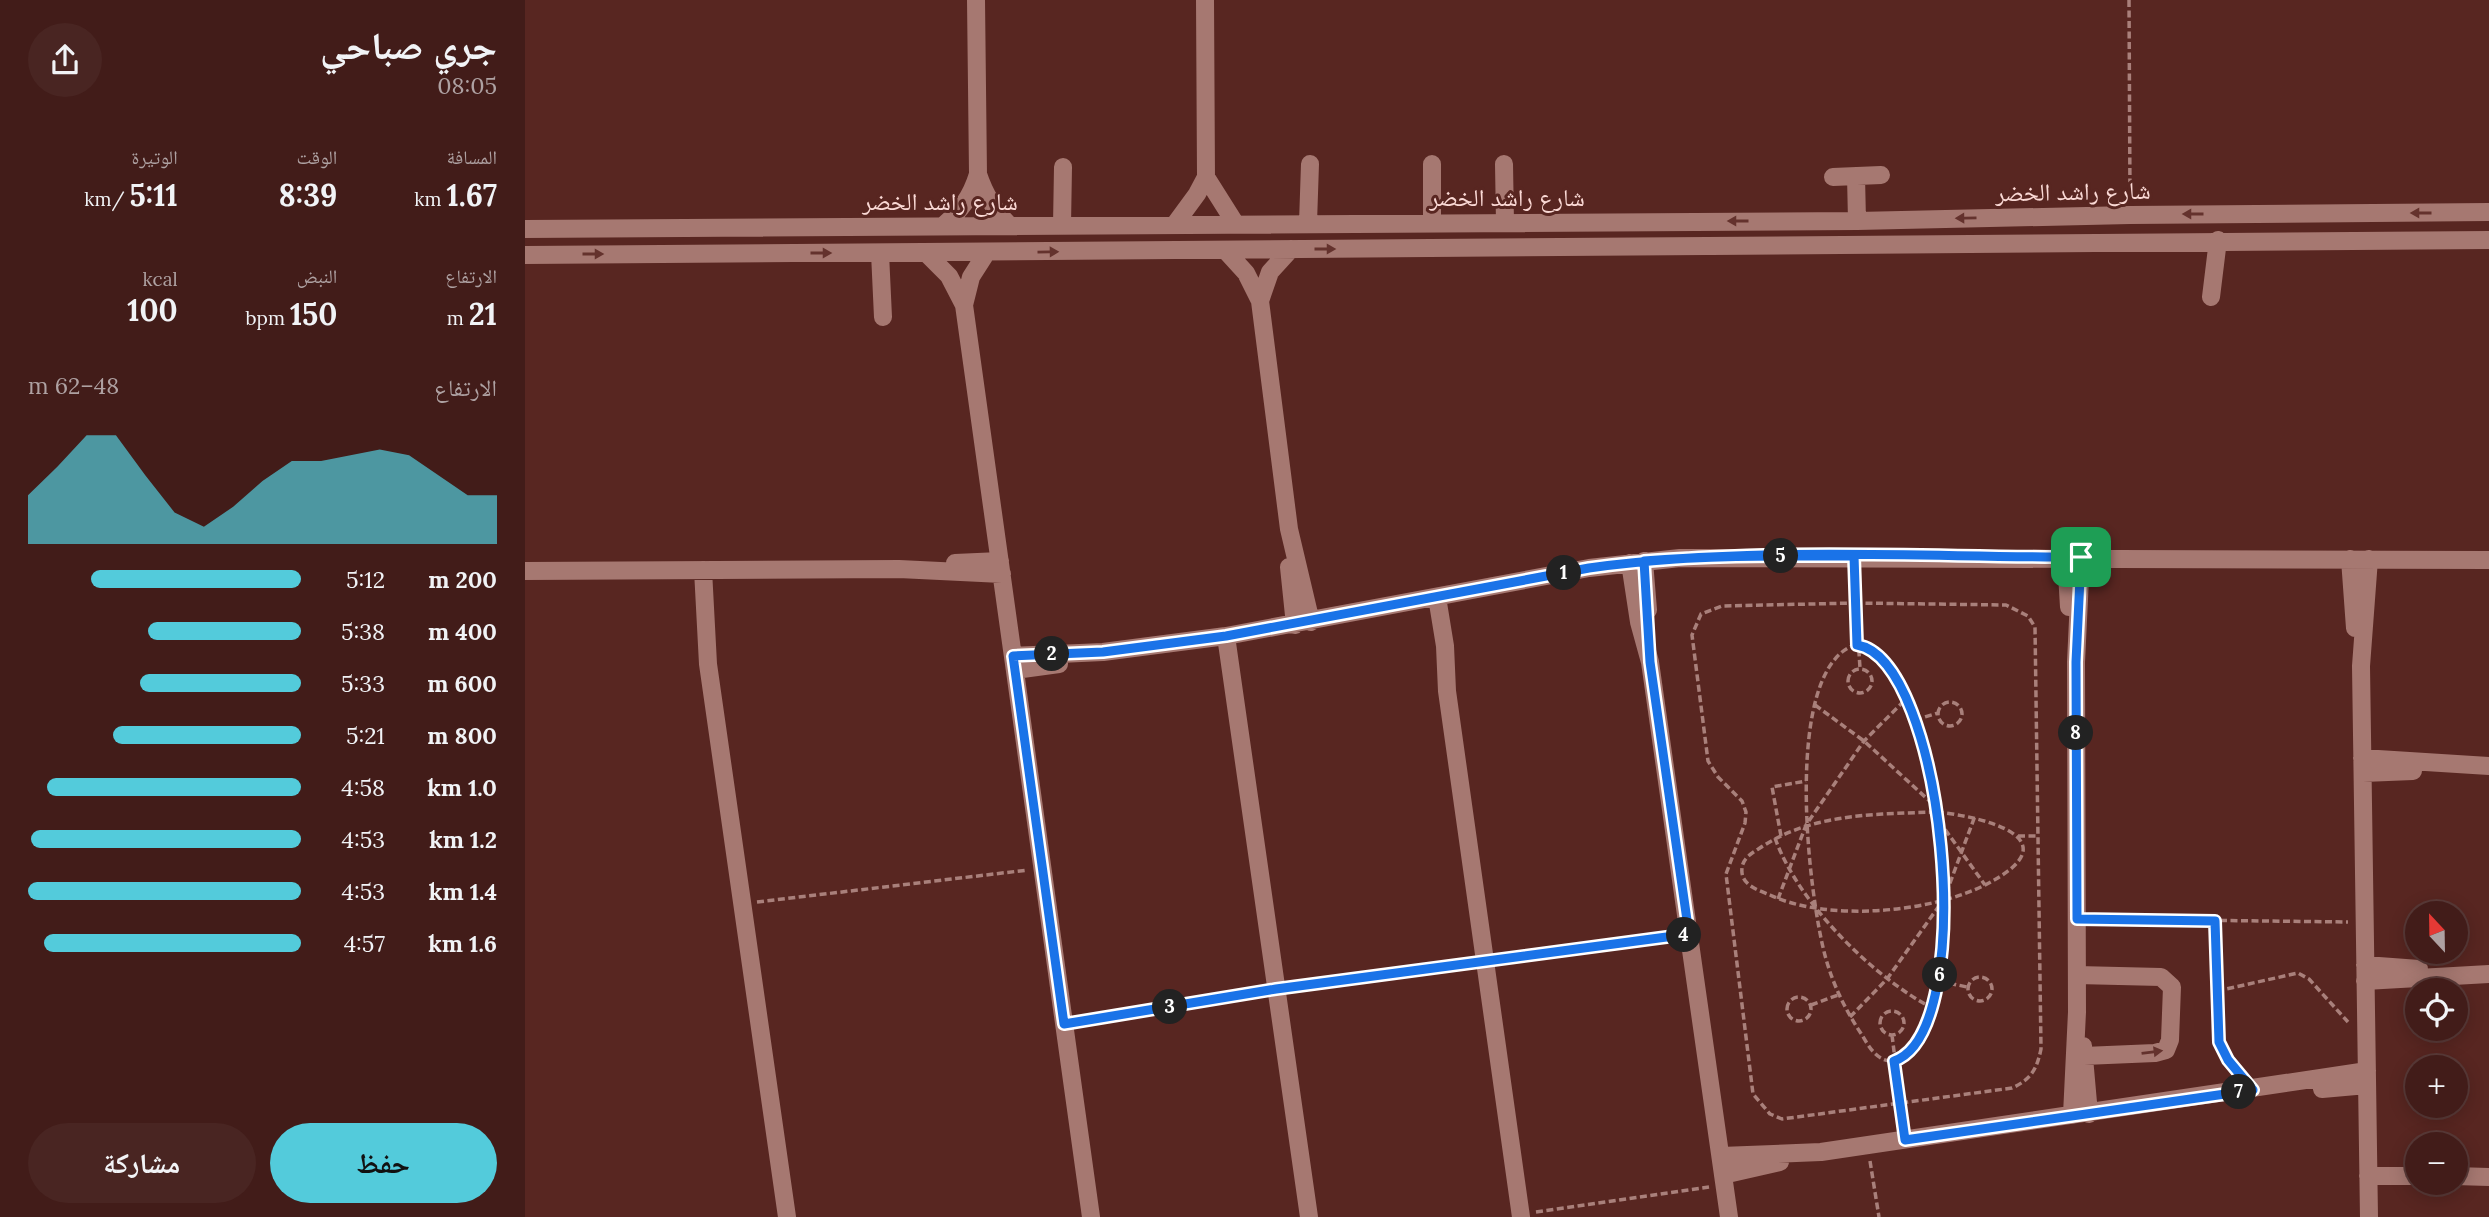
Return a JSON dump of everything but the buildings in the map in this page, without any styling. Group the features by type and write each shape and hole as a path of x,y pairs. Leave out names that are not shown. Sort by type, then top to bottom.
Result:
{"street":[{"path":"976,0 978,174 984,193 1009,225"},
{"path":"1175,224 1206,177 1205,0"},
{"path":"1308,223 1310,164"},
{"path":"1432,164 1432,223"},
{"path":"1504,164 1505,223"},
{"path":"1062,225 1063,167"},
{"path":"943,226 959,212 971,194 978,174"},
{"path":"1833,177 1881,175"},
{"path":"1856,176 1857,221"},
{"path":"1206,177 1235,223"},
{"name":"شارع راشد الخضر","path":"525,229 1857,221 2130,215 2489,212"},
{"path":"2211,296 2218,240"},
{"name":"شارع راشد الخضر","path":"525,255 2489,240"},
{"path":"1260,301 1270,272 1291,249"},
{"path":"1225,250 1246,273 1260,301 1303,623"},
{"path":"964,305 971,276 986,252"},
{"path":"880,253 883,317"},
{"path":"926,253 949,276 964,305 1091,1217"},
{"path":"1014,663 1226,636 1637,562 1716,556 2489,560"},
{"path":"2074,557 2080,1115"},
{"path":"2350,559 2361,666 2368,1217"},
{"path":"2361,666 2368,559"},
{"path":"1637,562 1729,1217"},
{"path":"525,571 1001,567"},
{"path":"697,570 741,903 787,1217"},
{"path":"1431,599 1437,659 1447,691 1521,1216"},
{"path":"1226,636 1309,1217"},
{"path":"2363,765 2483,766"},
{"path":"2365,973 2482,974"},
{"path":"2077,975 2161,978 2172,987 2170,1040 2166,1050 2155,1053 2084,1056"},
{"path":"2077,1012 2084,1056 2080,1115"},
{"path":"1721,1156 1821,1152 2254,1090 2367,1078"},
{"path":"1724,1180 1821,1152"},
{"path":"2368,1176 2405,1176"},
{"path":"2468,1177 2489,1177"}],"path":[{"path":"2129,0 2130,215"},
{"path":"1854,556 1860,668"},
{"path":"1855,603 2006,605 2028,616 2037,640 2042,1049 2037,1067 2027,1082 2012,1088 1782,1119 1760,1105 1753,1094 1726,874 1745,823 1746,812 1742,801 1718,777 1708,761 1692,635 1701,614 1722,606 1855,603"},
{"path":"1857,645 1865,646 1882,661 1907,698 1915,720 1939,821 1944,900 1939,981 1932,1009 1917,1040 1905,1058 1894,1061 1884,1060 1871,1051 1838,995 1826,957 1816,909 1806,825 1806,781 1815,704 1836,658 1857,645"},
{"path":"1860,668 1870,674 1872,680 1863,693 1851,690 1847,679 1854,670 1860,668"},
{"path":"1779,899 1806,825 1864,741 1907,698"},
{"path":"1950,702 1961,708 1962,719 1953,726 1947,726 1942,723 1938,713 1940,707 1950,702"},
{"path":"1815,704 1864,741 1937,810"},
{"path":"1915,720 1938,713"},
{"path":"1781,836 1772,787 1806,781"},
{"path":"1937,810 1975,816 2001,824 2018,836 2024,844 2023,855 2012,869 1985,885 1944,900 1862,910 1816,909 1779,899 1750,886 1742,878 1742,867 1749,855 1775,838 1806,825 1876,814 1937,810"},
{"path":"1850,1017 1887,979 1944,900 1975,816"},
{"path":"1939,821 1985,885"},
{"path":"2018,836 2039,836"},
{"path":"1775,838 1789,867 1816,909 1887,979 1907,995 1932,1009"},
{"path":"741,903 1042,868"},
{"path":"2077,919 2365,922"},
{"path":"2215,921 2218,1032 2222,1052 2254,1090"},
{"path":"1064,1024 1276,989 1689,934"},
{"path":"2217,991 2298,973 2309,979 2351,1024 2366,1029"},
{"path":"1975,978 1986,978 1991,982 1992,993 1989,998 1977,1001 1969,993 1968,987 1975,978"},
{"path":"1939,981 1968,987"},
{"path":"1811,1005 1838,995"},
{"path":"1803,998 1811,1005 1812,1010 1806,1020 1795,1021 1788,1013 1793,999 1803,998"},
{"path":"1892,1011 1902,1016 1904,1026 1892,1035 1882,1031 1880,1020 1887,1012 1892,1011"},
{"path":"1892,1035 1905,1140"},
{"path":"1867,1145 1879,1217"},
{"path":"1521,1216 1724,1180"}],"route":[{"path":"2081,557 1752,556 1644,561 1589,568 1226,636 1103,652 1013,656 1064,1024 1276,989 1689,934 1650,662 1644,561 1716,556 1752,556 1854,556 1857,645 1865,646 1882,661 1907,698 1934,791 1942,855 1943,934 1936,999 1928,1021 1905,1058 1894,1061 1905,1140 2253,1090 2222,1052 2219,1042 2215,921 2077,919 2076,662 2081,557"}]}
